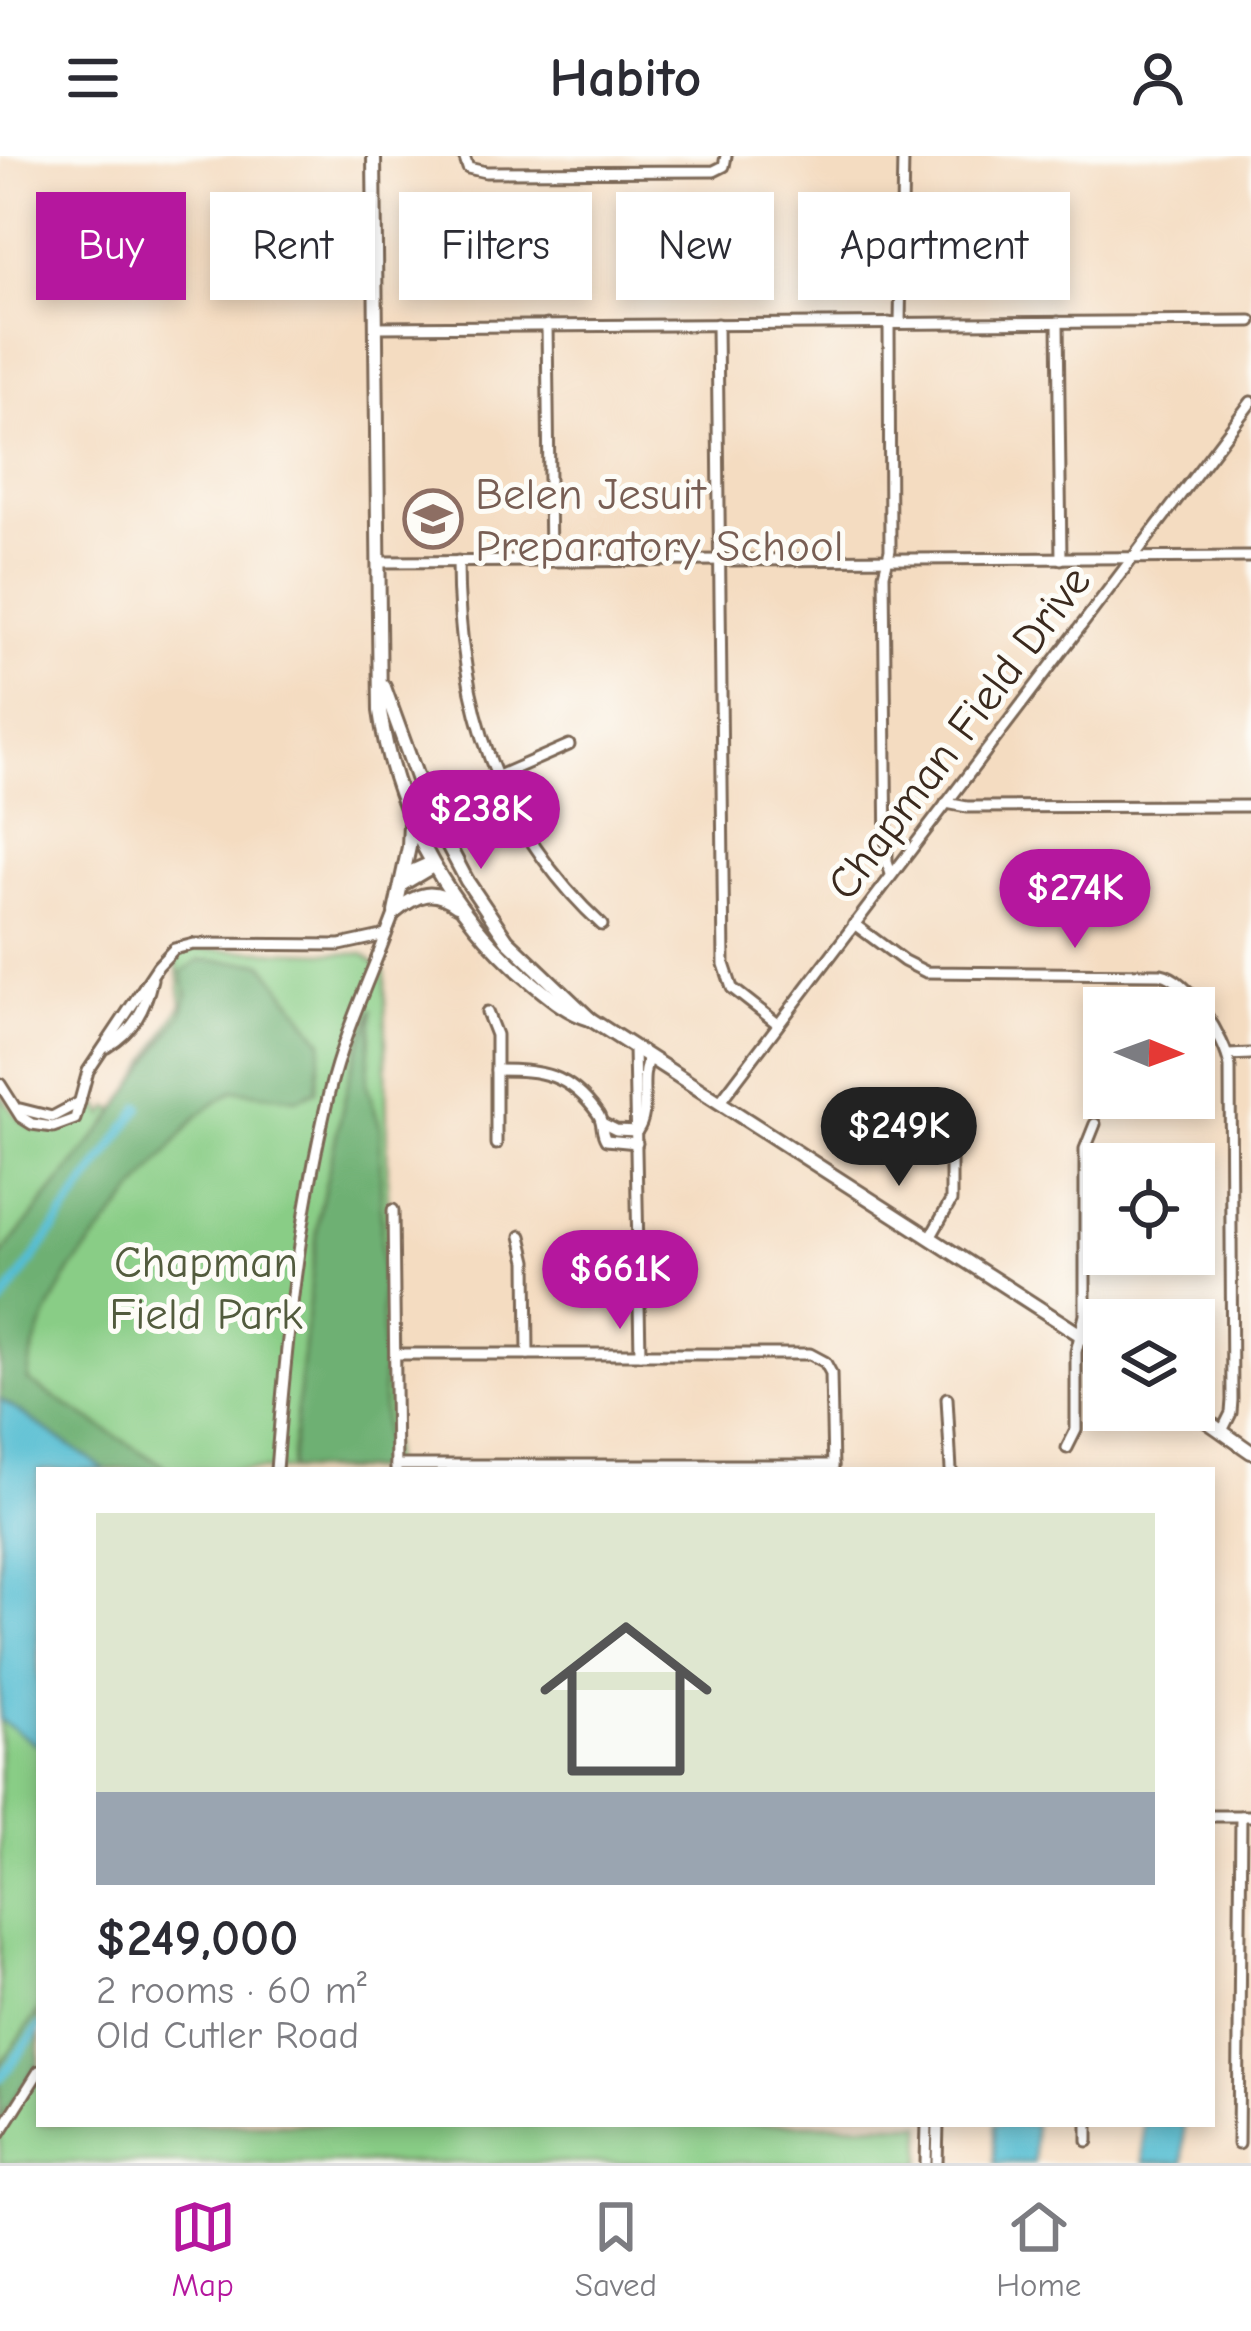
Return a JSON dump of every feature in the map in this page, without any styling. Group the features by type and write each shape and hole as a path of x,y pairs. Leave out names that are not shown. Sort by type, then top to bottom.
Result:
{"main road":[{"path":"374,156 382,724 410,821 432,861 492,945 562,1006 590,1019 1083,1336"},
{"path":"383,686 392,701 410,784 436,848 432,861"},
{"path":"399,733 450,852 507,940"},
{"path":"395,912 410,821"},
{"path":"432,861 447,866 481,914 590,1019"},
{"path":"395,912 430,893 460,906"},
{"path":"1215,1426 1251,1452"}],"street":[{"path":"596,156 596,171"},
{"path":"891,874 887,862 884,574 903,156"},
{"path":"465,161 486,172 714,171 725,161"},
{"path":"376,327 1251,321"},
{"path":"1058,322 1061,559"},
{"path":"717,324 724,972 732,988 778,1024"},
{"path":"547,325 550,561"},
{"name":"Chapman Field Drive","path":"719,1103 1251,402"},
{"path":"1150,535 1173,557"},
{"path":"380,562 1251,557"},
{"path":"458,561 465,675 496,776 545,860 602,925"},
{"path":"496,776 569,746"},
{"path":"946,803 1251,806"},
{"path":"276,1467 289,1319 330,1089 402,886 429,870 432,861"},
{"path":"854,924 910,965 933,973 1173,976 1190,994 1228,1055 1232,1400 1222,1431"},
{"path":"0,1084 25,1120 53,1127 75,1119 88,1071 168,954 185,944 340,945 386,935"},
{"path":"487,1012 496,1035 496,1144"},
{"path":"634,1048 640,1354"},
{"path":"1228,1055 1251,1054"},
{"path":"637,1137 644,1122 642,1077 649,1058"},
{"path":"644,1091 650,1074 667,1069"},
{"path":"496,1070 540,1070 556,1076 597,1113 602,1124 637,1137"},
{"path":"1067,1448 1076,1430 1076,1352 1085,1315 1085,1149 1095,1124"},
{"path":"931,1238 951,1201 951,1137"},
{"path":"392,1210 396,1467 832,1467 832,1379 825,1362 805,1353 396,1354"},
{"path":"521,1237 527,1261 528,1354"},
{"path":"947,1398 951,1467"},
{"path":"1215,1816 1246,1816 1238,2144"},
{"path":"0,2133 36,2077"},
{"path":"926,2127 926,2163"},
{"path":"937,2163 938,2127"},
{"path":"1088,2127 1088,2141"}],"green space":[{"name":"Chapman Field Park","path":"186,950 364,954 385,972 391,1467 36,1467 36,2127 922,2127 922,2163 0,2163 0,1092 33,1128 57,1129 100,1105 104,1115 110,1107 118,1112 182,1004 176,956"},
{"path":"199,960 263,963 322,1041 316,1091 297,1099 234,1090 197,1116 65,1280 38,1338 28,1381 165,1467 102,1467 0,1399 0,1257 111,1118 182,1014 187,995 182,972"},
{"path":"373,1008 367,1085 380,1126 384,1467 290,1467 319,1213 351,1070"},
{"path":"36,2014 36,2066 0,2125 0,2066"}],"water":[{"path":"0,1399 102,1467 36,1467 36,1744 0,1720"},
{"path":"994,2127 1034,2127 1034,2163 994,2163"},
{"path":"1143,2127 1184,2127 1183,2163 1143,2163"}],"waterway":[{"path":"0,1306 140,1107"},
{"path":"0,2079 36,2031"}],"place":[{"name":"Belen Jesuit Preparatory School","path":"433,519"}]}
